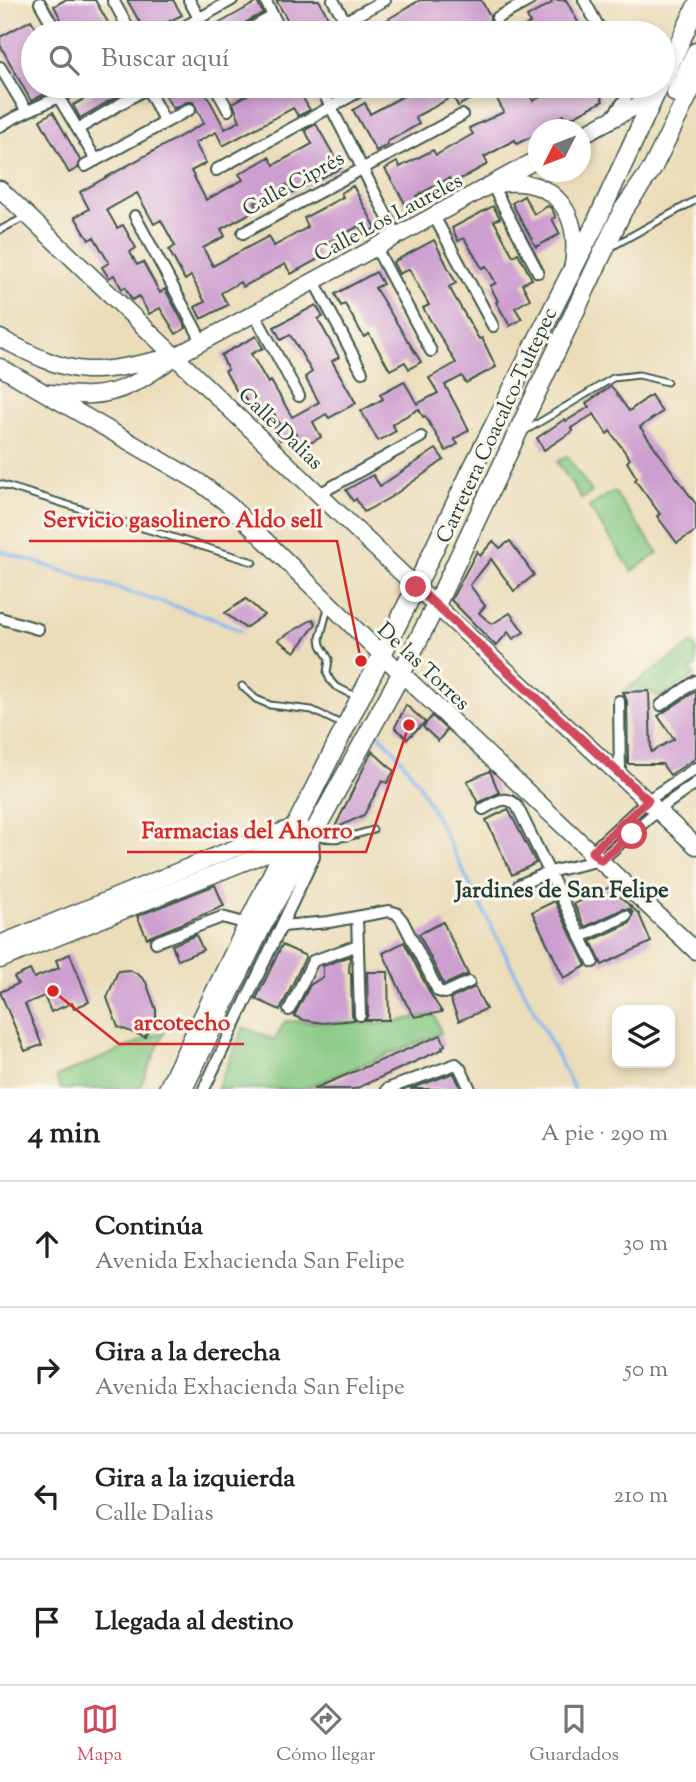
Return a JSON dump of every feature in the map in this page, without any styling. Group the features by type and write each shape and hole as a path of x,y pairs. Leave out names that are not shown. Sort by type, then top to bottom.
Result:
{"main road":[{"path":"675,48 696,7"},
{"path":"675,96 696,52"},
{"name":"Carretera Coacalco-Tultepec","path":"183,1089 261,928 401,674 623,210 652,169 696,79"},
{"path":"591,130 645,98"},
{"name":"Carretera Coacalco-Tultepec","path":"169,1089 295,827 595,225 654,98"},
{"path":"595,225 645,158 674,98"},
{"path":"492,185 528,165"},
{"name":"Calle Los Laureles","path":"44,392 91,395 114,392 137,382 202,341 492,185 510,182 530,184 548,192 563,206 573,224 576,244 572,270"},
{"name":"Calle Dalias","path":"0,189 416,587 696,846"},
{"path":"0,338 47,360 88,370 176,356"},
{"name":"De las Torres","path":"0,367 199,482 229,505 401,674 696,951"},
{"path":"504,404 527,414"},
{"path":"0,944 245,844 295,827 313,835"},
{"path":"0,960 313,835"}],"street":[{"path":"113,0 124,21"},
{"path":"189,0 199,18"},
{"path":"195,21 232,0"},
{"path":"265,0 276,21"},
{"path":"333,0 344,21"},
{"path":"347,21 385,0"},
{"path":"496,18 530,0"},
{"path":"584,0 595,21"},
{"path":"40,3 50,21"},
{"path":"264,21 273,16"},
{"path":"0,66 26,110"},
{"path":"0,126 26,110 59,98 96,160"},
{"path":"78,129 129,98"},
{"path":"153,98 166,122"},
{"path":"223,98 228,110"},
{"path":"326,98 397,236"},
{"path":"216,170 347,98"},
{"path":"606,122 623,104 625,98"},
{"path":"85,166 190,109"},
{"name":"Calle Ciprés","path":"243,233 461,114"},
{"path":"492,185 538,272"},
{"path":"135,216 202,341"},
{"path":"434,216 493,326"},
{"path":"376,248 431,351"},
{"path":"314,281 362,372"},
{"path":"254,313 299,396"},
{"path":"319,494 421,438"},
{"path":"0,618 38,629"},
{"path":"661,705 696,681"},
{"path":"619,701 620,775"},
{"path":"519,886 596,856 696,768"},
{"path":"653,805 696,783"},
{"path":"483,808 504,799 512,800 517,806 593,962"},
{"path":"204,1089 314,857 313,835"},
{"path":"282,926 389,911 396,913 441,993 470,982"},
{"path":"581,937 626,916"},
{"path":"156,942 222,917 248,924"},
{"path":"357,917 360,1015"},
{"path":"289,1010 313,961 358,945"},
{"path":"387,1089 456,1064 470,1089"}],"lane":[{"path":"604,250 696,200"},
{"path":"0,230 28,216"},
{"path":"516,437 587,391 613,378 639,375 667,382"},
{"path":"0,484 254,562"},
{"path":"329,603 320,638 329,659 327,673 330,680 341,690 360,698"},
{"path":"242,686 256,699 270,705 312,710 346,726"},
{"path":"313,835 324,839 337,839 373,830"}],"green space":[{"path":"567,456 592,492 582,499 557,462"},
{"path":"614,491 658,553 632,571 589,507"},
{"path":"693,643 696,647 696,666 690,670 695,675 660,698 650,691 623,692"},
{"path":"434,1014 441,1033 303,1089 217,1089 244,1027 275,1040 285,1021 383,1024"},
{"path":"165,1031 139,1089 61,1089 56,1077"}],"building":[{"path":"65,0 95,0 107,21 62,21 54,6"},
{"path":"127,0 173,0 182,15 170,21 139,21"},
{"path":"276,0 319,0 330,21 288,21"},
{"path":"420,0 481,0 490,16 490,21 385,21"},
{"path":"550,0 566,0 577,21 529,21 527,17 552,3"},
{"path":"257,2 263,13 248,21 223,21"},
{"path":"21,25 21,83 0,45 0,37"},
{"path":"86,98 114,98 80,118 73,105"},
{"path":"167,98 208,98 225,129 240,121 233,103 242,98 303,98 310,110 298,116 293,108 223,146 216,132 195,143 206,163 191,171 206,200 243,180 239,174 269,157 274,165 312,144 305,130 316,124 341,168 291,193 287,185 255,203 258,209 221,229 225,236 203,248 213,266 269,236 274,246 308,227 304,218 343,197 341,193 353,186 376,228 364,234 359,226 316,249 320,258 291,274 285,264 243,287 240,282 221,293 228,305 201,319 195,307 205,302 191,276 185,280 169,250 175,246 161,220 154,224 137,193 107,210 117,228 123,225 136,248 130,252 137,265 143,262 160,293 165,289 186,328 176,334 160,308 149,314 139,296 132,300 114,275 109,278 102,267 109,263 94,237 89,240 75,217 89,209 80,192 204,123 193,102 173,109"},
{"path":"399,98 449,98 415,117 419,124 376,151 353,110 365,103 370,114"},
{"path":"454,98 472,98 458,106"},
{"path":"496,98 531,98 533,101 539,98 602,98 603,101 569,119 564,115 557,119 528,119 528,138 517,144 515,140 484,157 488,164 452,183 449,178 416,196 421,204 409,210 385,169 397,162 400,167 433,150 436,155 473,134 469,128 504,112"},
{"path":"53,112 80,160 78,168 69,173 40,120"},
{"path":"524,196 534,214 548,206 551,208 556,217 552,219 560,234 536,247 512,203"},
{"path":"493,206 500,218 494,221 513,256 518,253 532,279 522,284 530,299 515,308 522,319 510,326 496,302 498,301 490,286 496,283 486,266 482,268 464,238 458,241 452,228"},
{"path":"434,240 456,283 449,287 479,339 482,338 496,367 466,383 462,376 445,385 469,430 454,439 458,444 446,451 419,409 392,424 396,431 378,441 361,411 383,399 380,394 404,381 417,404 438,393 429,378 456,363 423,308 429,305 409,269 399,274 393,262"},
{"path":"376,272 383,284 375,288 421,362 409,369 405,362 390,370 369,334 364,337 345,304 341,306 335,294"},
{"path":"316,305 323,317 318,319 339,357 332,361 356,403 329,418 326,414 313,422 321,437 303,447 295,432 280,440 273,428 280,424 272,410 257,419 225,371 228,370 221,355 256,336 263,348 251,354 292,417 319,402 305,377 312,372 294,341 290,335 281,340 274,327"},
{"path":"611,386 629,411 651,395 662,412 640,427 696,504 696,531 677,543 635,480 637,478 627,462 630,459 610,431 607,434 594,414 544,450 537,438 589,407 586,403"},
{"path":"436,449 444,460 391,497 364,512 346,490 373,475 380,486"},
{"path":"493,541 500,548 510,541 534,575 514,591 491,559 470,585 485,606 479,613 492,624 510,613 524,632 513,639 508,632 496,646 451,600 477,551 480,556"},
{"path":"246,599 264,615 245,628 225,613"},
{"path":"313,619 316,624 295,652 278,640"},
{"path":"649,691 651,752 674,739 658,716 696,691 696,758 670,775 662,764 628,764 627,701 623,692"},
{"path":"406,705 425,722 407,739 395,727"},
{"path":"432,716 447,730 438,741 423,727"},
{"path":"372,751 394,771 387,783 382,781 364,815 334,829"},
{"path":"490,771 499,793 478,803 467,781"},
{"path":"508,809 536,863 512,875 486,820"},
{"path":"215,885 224,906 147,938 137,916"},
{"path":"610,887 639,914 651,942 602,965 591,941 630,923 633,913 630,909 623,909 585,927 574,904"},
{"path":"555,901 586,966 564,978 532,912"},
{"path":"443,922 468,974 444,985 419,934"},
{"path":"196,935 203,950 178,960 172,945"},
{"path":"404,942 442,1012 415,1017 406,1003 383,953"},
{"path":"282,945 306,956 280,1010 256,999"},
{"path":"70,954 89,1002 74,1008 72,1003 51,1012 44,996 25,1004 42,1045 25,1051 0,992 18,984 14,977 30,970 34,978 59,968 56,960"},
{"path":"350,956 352,1015 355,1020 323,1023 294,1016 310,985 323,977 323,966"},
{"path":"129,970 146,982 156,1010 156,1019 145,1037 118,1027 107,998 118,971"},
{"path":"367,972 388,972 389,1020 365,1020 368,1015"},
{"path":"475,987 486,1009 459,1021 450,999"},
{"path":"441,1035 445,1045 443,1049 355,1089 313,1089"},
{"path":"454,1073 461,1089 410,1089"}],"waterway":[{"path":"0,551 215,619 241,631"},
{"path":"379,734 419,784 574,1089"}],"place":[{"name":"Servicio gasolinero Aldo sell","path":"361,661"},
{"name":"Farmacias del Ahorro","path":"409,725"},
{"name":"arcotecho","path":"53,991"}],"district":[{"name":"Jardines de San Felipe","path":"562,889"}],"route":[{"path":"416,587 648,800 592,852 601,860 632,834"}]}
